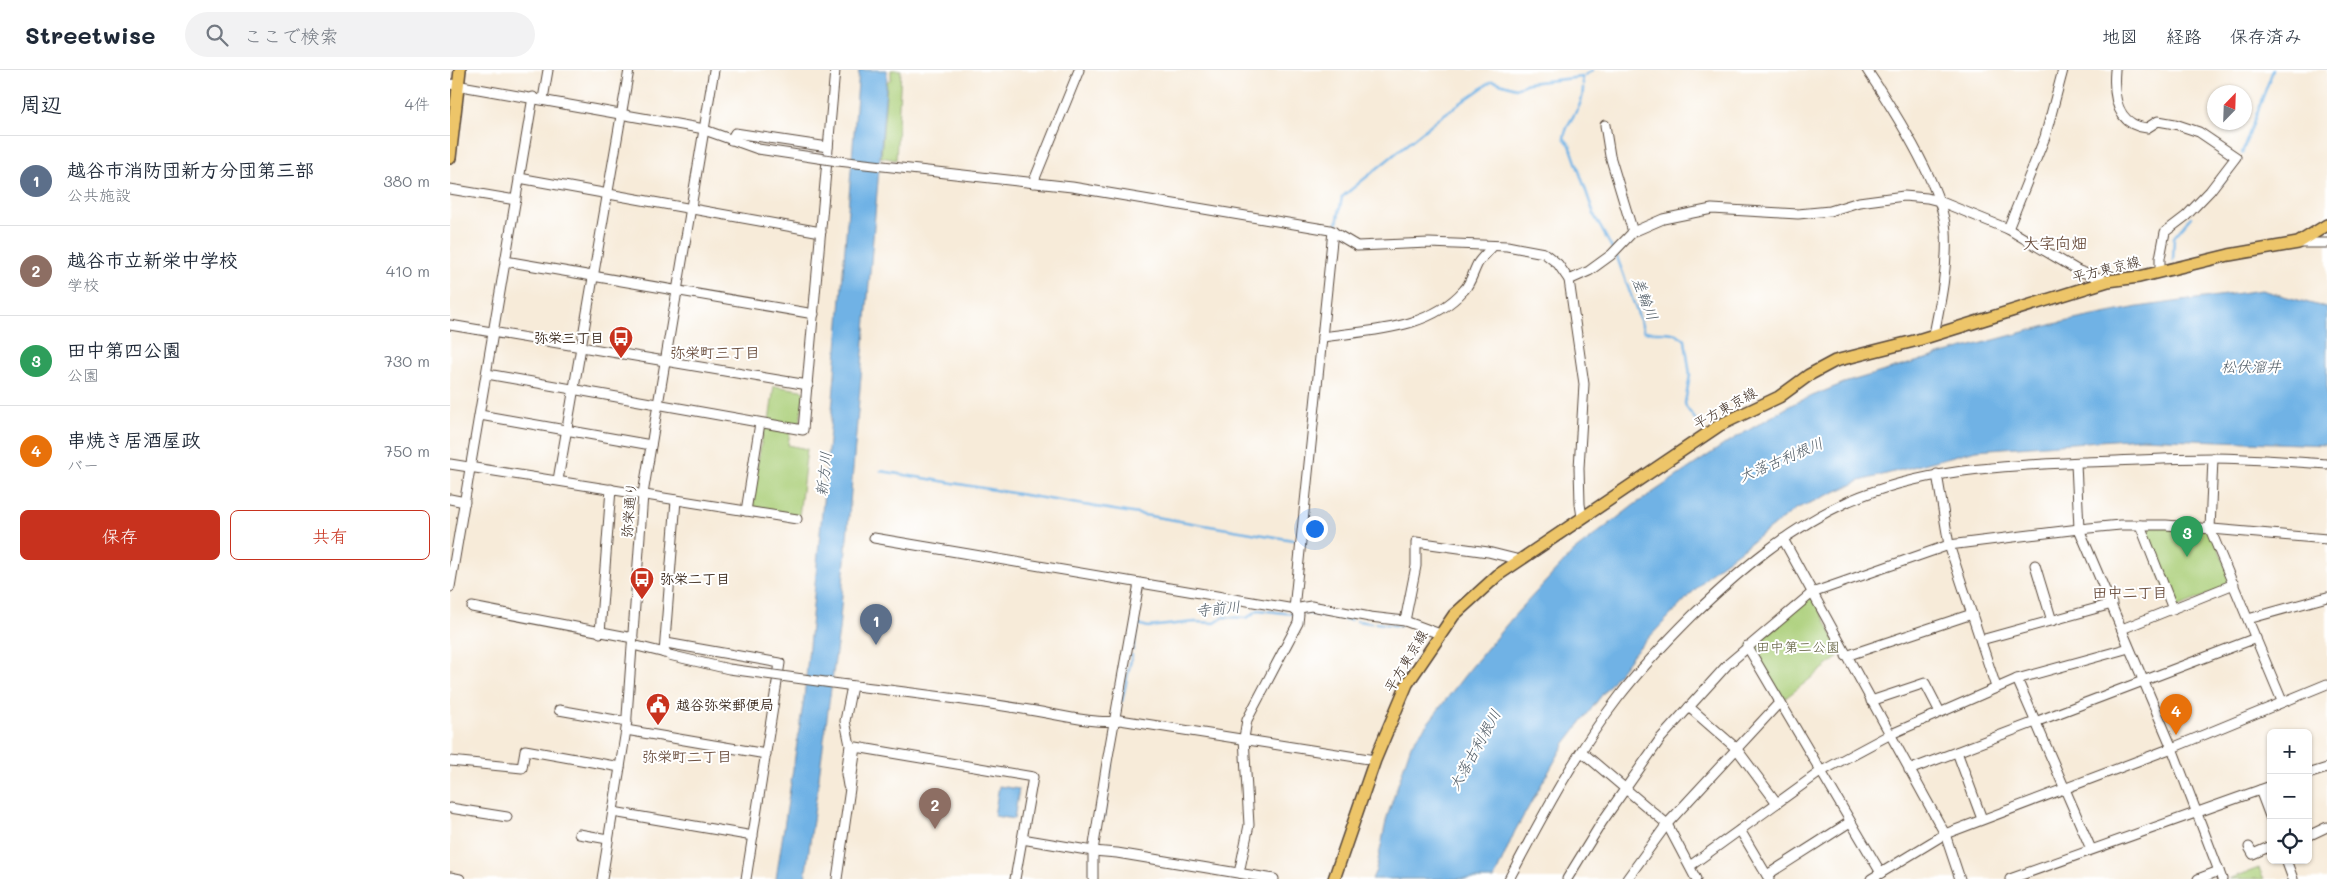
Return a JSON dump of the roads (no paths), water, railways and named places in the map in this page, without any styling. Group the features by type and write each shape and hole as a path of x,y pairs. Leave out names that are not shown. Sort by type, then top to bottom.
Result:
{"main road":[{"path":"450,158 454,85 460,70"},
{"name":"平方東京線","path":"1334,879 1375,760 1407,684 1440,634 1476,594 1498,575 1720,426 1779,397 1822,367 1863,352 1918,340 2108,282 2139,277 2229,254 2298,243 2327,225"}],"street":[{"path":"543,99 548,70"},
{"path":"558,480 629,70"},
{"name":"弥栄通り","path":"602,879 626,726 643,494 714,70"},
{"path":"487,374 803,430 835,70"},
{"path":"1033,183 1079,70"},
{"path":"1867,70 1890,105 1939,201 1946,229 1947,257 1934,334"},
{"path":"2008,229 2045,136 2063,70"},
{"path":"2115,70 2115,100 2120,111 2132,123 2147,128 2158,121 2176,124 2199,132 2236,157 2210,191 2186,216 2165,232 2160,258 2160,271"},
{"path":"454,85 533,97 705,130 758,149 1072,187 1333,231 1357,246 1429,243 1507,246 1544,253 1558,264 1569,280 1584,384 1579,468 1582,517"},
{"path":"450,587 533,97"},
{"path":"1605,125 1610,156 1633,232"},
{"path":"731,140 735,133 828,147"},
{"path":"519,178 821,232"},
{"path":"450,188 516,200"},
{"path":"1569,280 1589,271 1611,255 1633,232 1662,219 1712,208 1798,214 1830,211 1860,202 1904,196 1939,201 2008,229 2079,271 2108,282"},
{"path":"1294,609 1333,231"},
{"path":"2298,243 2327,243"},
{"path":"1322,337 1403,325 1434,312 1455,300 1466,289 1481,259 1493,246"},
{"path":"505,261 814,314"},
{"path":"450,325 808,385"},
{"path":"480,415 652,445"},
{"path":"746,511 760,423"},
{"path":"2213,458 2210,529 2282,701"},
{"path":"1509,879 1560,785 1618,698 1670,639 1732,578 1757,556 1797,528 1851,501 1895,485 1937,474 1998,466 2213,458 2327,467"},
{"path":"2076,463 2079,529 2172,748 2220,875 2198,879"},
{"path":"450,464 797,519"},
{"path":"1937,474 1949,544 1996,687"},
{"path":"600,632 610,489"},
{"path":"450,499 465,502"},
{"path":"666,654 676,500"},
{"path":"2140,525 2173,608"},
{"path":"1567,879 1602,822 1661,738 1747,646 1812,593 1949,544 2079,529 2140,525 2327,539"},
{"path":"874,538 1294,609 1311,606 1370,617 1405,621 1440,634"},
{"path":"1783,539 1945,834 1960,879"},
{"path":"1405,621 1416,566 1416,542 1488,552 1520,560"},
{"path":"2035,566 2052,621"},
{"path":"1093,879 1093,851 1139,584"},
{"path":"2122,629 2234,584"},
{"path":"2248,619 2327,597"},
{"path":"1981,640 2112,604"},
{"path":"472,608 600,632 633,641 666,654 729,670 961,699 1114,722 1120,720 1375,760"},
{"path":"1239,873 1249,825 1244,738 1247,720 1298,623 1299,614 1294,609"},
{"path":"1846,656 1972,614"},
{"path":"1909,770 2256,638"},
{"path":"666,643 780,663 746,879"},
{"path":"1747,646 1880,873"},
{"path":"1690,866 1820,772 1889,735 2017,679 2129,648"},
{"path":"2017,679 2091,849"},
{"path":"1871,702 1924,683 1940,712"},
{"path":"849,685 845,721 850,745 846,774 850,792"},
{"path":"1871,879 1945,834 2172,748 2282,701 2326,686"},
{"path":"1627,879 1666,824 1779,703"},
{"path":"1689,707 1736,748 1777,803"},
{"path":"559,710 626,726 766,754"},
{"path":"837,879 856,747 1033,777 1015,879"},
{"path":"450,761 522,768 525,750 620,767"},
{"path":"1582,752 1666,824 1696,879"},
{"path":"1957,752 1982,820"},
{"path":"2312,773 2327,768"},
{"path":"2010,879 2028,876 2091,849 2267,787"},
{"path":"2260,790 2267,808"},
{"path":"450,808 507,818"},
{"path":"613,812 753,836"},
{"path":"1740,830 1768,877 1850,822"},
{"path":"2312,834 2327,827"},
{"path":"579,834 608,838"},
{"path":"1022,839 1274,879"},
{"path":"2249,847 2253,854 2267,848"},
{"path":"2287,864 2293,879"},
{"path":"1215,879 1217,869"},
{"path":"450,877 460,879"}],"water":[{"path":"859,70 887,70 887,77 839,630 805,879 776,879 804,698 833,399"},
{"name":"松伏溜井","path":"2262,290 2327,308 2327,445 2140,438 1976,450 1860,481 1796,509 1715,569 1635,652 1565,743 1515,831 1494,879 1372,879 1376,870 1387,817 1411,745 1465,675 1513,617 1573,552 1634,505 1725,444 1793,404 1844,383 1953,351 2054,324 2138,307"},
{"path":"999,786 1019,789 1014,819 994,816"}],"waterway":[{"path":"1585,75 1593,70"},
{"path":"2242,153 2273,70"},
{"name":"差輪川","path":"1493,81 1516,88 1528,83 1582,77 1583,84"},
{"name":"差輪川","path":"1337,224 1342,197 1439,118 1492,81"},
{"name":"差輪川","path":"1583,87 1581,102 1565,131 1564,138 1570,145 1595,217 1613,250"},
{"path":"2222,183 2237,163"},
{"path":"2173,260 2174,237 2191,217"},
{"name":"差輪川","path":"1617,257 1644,331 1676,334 1685,340 1690,375 1685,403 1704,431"},
{"path":"881,471 1299,541"},
{"name":"寺前川","path":"1133,650 1138,624 1148,627 1195,622 1215,623 1224,617 1247,618 1258,610 1293,614"},
{"name":"寺前川","path":"1304,613 1351,620"},
{"name":"寺前川","path":"1357,621 1372,623"},
{"name":"寺前川","path":"1376,623 1400,626"},
{"name":"寺前川","path":"1122,701 1132,655"},
{"name":"寺前川","path":"1103,818 1114,747"}],"place":[{"name":"弥栄三丁目","path":"621,359"},
{"name":"田中第四公園","path":"2187,557"},
{"name":"弥栄二丁目","path":"642,600"},
{"name":"越谷市消防団新方分団第三部","path":"876,645"},
{"name":"越谷弥栄郵便局","path":"658,726"},
{"name":"串焼き居酒屋政","path":"2176,735"},
{"name":"越谷市立新栄中学校","path":"935,829"}],"district":[{"name":"大字向畑","path":"2055,243"},
{"name":"弥栄町三丁目","path":"715,353"},
{"name":"田中二丁目","path":"2130,593"},
{"name":"弥栄町二丁目","path":"687,757"}],"water label":[{"name":"大落古利根川","path":"1781,460"},
{"name":"新方川","path":"824,474"},
{"name":"大落古利根川","path":"1475,750"}],"park label":[{"name":"田中第二公園","path":"1798,647"}]}
